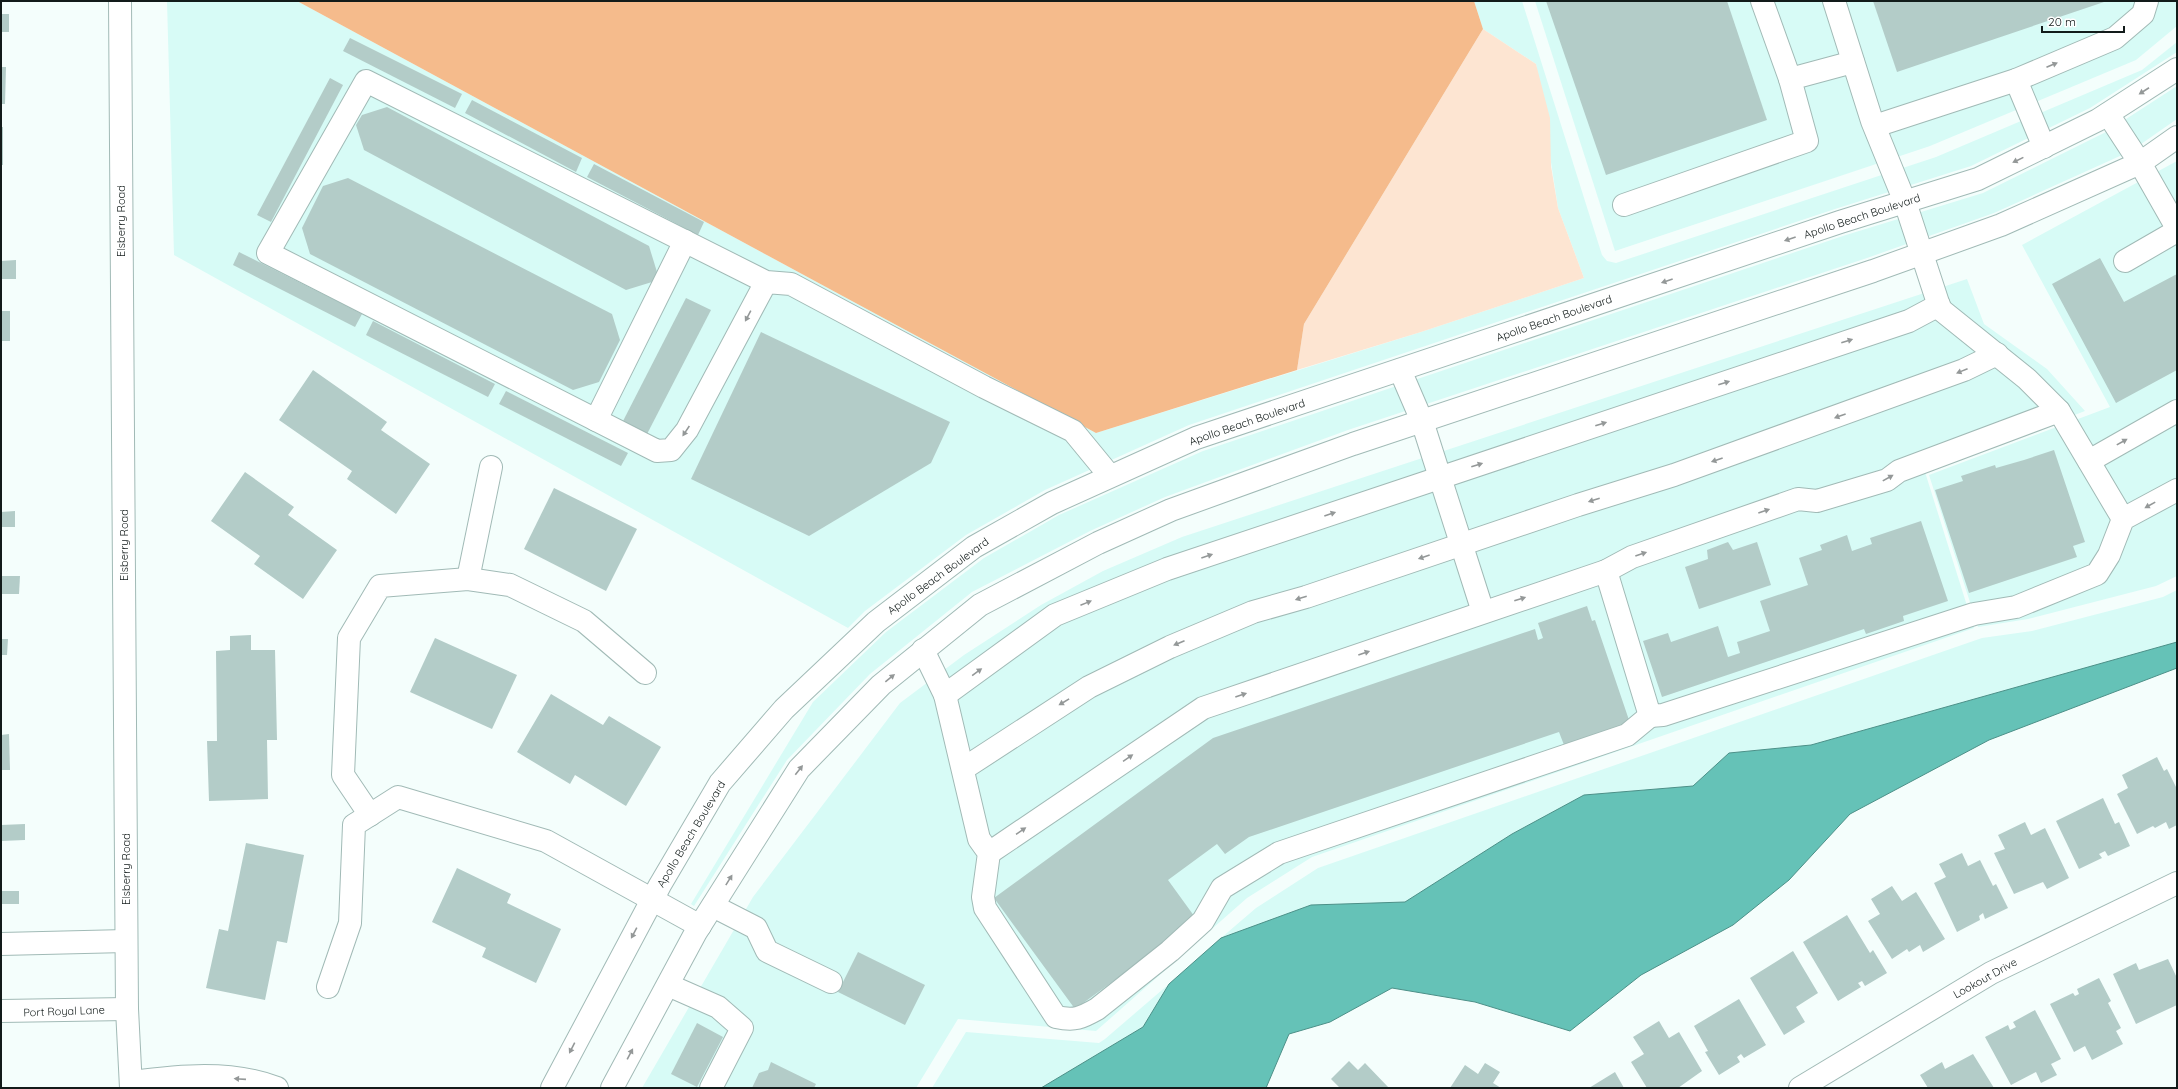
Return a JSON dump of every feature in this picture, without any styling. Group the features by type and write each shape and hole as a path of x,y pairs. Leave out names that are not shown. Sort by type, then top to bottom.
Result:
{"main road":[{"name":"Elsberry Road","path":"120,1 126,1009 131,1085"},
{"path":"1624,205 1807,141 1790,78 1762,1"},
{"path":"1834,1 1874,126 1905,202 1940,309 2027,378 2059,412 2123,519"},
{"path":"1874,126 2016,80 2115,38 2143,14 2147,1"},
{"path":"1790,78 1853,62"},
{"name":"Apollo Beach Boulevard","path":"552,1088 652,899 720,783 784,709 876,622 974,547 1052,503 1196,438 1978,179 2108,114 2177,69"},
{"path":"2016,80 2044,147"},
{"path":"766,282 687,430 671,450 656,451 268,253 366,81 766,282 791,284 984,388 1073,431 1110,476"},
{"path":"2108,114 2140,163 2177,228"},
{"path":"612,1088 700,926 799,769 881,685 980,605 1098,543 1171,510 1346,446 1922,253 2000,225 2140,163 2177,137"},
{"path":"2124,262 2177,231"},
{"path":"596,420 686,241"},
{"path":"945,695 1055,615 1167,569 1909,321 1939,305"},
{"path":"963,769 1089,687 1170,647 1253,612 1306,597 1578,505 1674,475 1780,438 1964,370 1997,354"},
{"path":"1400,370 1422,421 1483,612"},
{"path":"2088,461 2177,411"},
{"path":"989,853 1202,708 1606,571 1632,557 1798,499 1817,501 1887,480 1899,471 2059,412"},
{"path":"468,579 491,467"},
{"path":"924,650 945,695 979,839 989,853 983,897 985,908 1056,1017 1070,1020 1084,1016 1097,1009 1170,951 1203,921 1222,888 1279,853 1627,735 1650,716 1663,715 1974,614 2016,607 2097,574 2109,555 2123,519 2177,490"},
{"path":"1606,571 1650,716"},
{"path":"370,814 343,775 349,638 380,586 468,579 510,585 584,621 645,673"},
{"path":"328,987 350,923 354,825 398,797 546,841 700,926"},
{"name":"Lookout Drive","path":"1800,1088 1991,973 2177,883"},
{"path":"712,906 756,928 767,951 831,982"},
{"path":"1,944 126,941"},
{"path":"668,985 718,1007 742,1028 711,1088"},
{"name":"Port Royal Lane","path":"1,1012 126,1009"},
{"path":"131,1085 184,1075 258,1081 277,1088"}],"shaded area":[{"path":"167,1 297,1 1096,433 1421,332 1584,278 1558,208 1536,64 1483,29 1474,1 1522,1 1602,255 1607,261 1616,263 1936,157 2142,70 2177,42 2177,52 2090,108 1971,166 1835,209 1189,425 1045,490 966,535 865,611 848,628 174,255"},
{"path":"297,1 1474,1 1483,29 1304,324 1297,370 1096,433"},
{"path":"1535,1 2177,1 2177,26 2136,60 1930,146 1615,251"},
{"path":"1483,29 1536,64 1550,118 1551,166 1558,208 1584,278 1421,332 1297,370 1304,324"},
{"path":"2177,86 2177,119 2131,151 1994,213 1867,258 1348,430 1165,497 1090,531 972,592 870,674 787,760 694,906 691,904 813,702 886,632 984,558 1059,515 1203,451 1846,235 1983,193 2106,132"},
{"path":"2177,161 2177,576 2156,586 2028,619 1978,627 1929,475 2110,407 2022,245"},
{"path":"1967,279 1984,324 2047,369 2085,411 1925,472 1974,628 1312,857 1247,898 1096,1031 958,1019 916,1088 642,1088 753,897 900,703 964,655 1041,605 1103,571 1182,537"},
{"path":"2177,590 2177,642 1811,745 1729,753 1693,786 1584,795 1512,834 1405,902 1311,905 1221,938 1256,908 1318,868 1982,638 2032,631 2163,597"},
{"path":"1169,984 1143,1027 1041,1088 932,1088 966,1032 1099,1043"}],"water":[{"path":"2177,642 2177,668 1989,740 1850,814 1789,880 1733,925 1641,975 1570,1031 1475,1002 1392,988 1330,1022 1289,1034 1266,1088 1041,1088 1143,1027 1169,984 1221,938 1311,905 1405,902 1512,834 1584,795 1693,786 1729,753 1811,745"}],"building":[{"path":"1546,1 1727,1 1767,120 1606,175"},
{"path":"1873,1 2107,1 1897,72"},
{"path":"1,14 9,14 9,32 1,32"},
{"path":"350,38 462,94 455,108 343,51"},
{"path":"1,67 6,67 5,104 1,104"},
{"path":"330,78 343,85 271,222 257,215"},
{"path":"472,100 582,158 576,172 465,113"},
{"path":"387,107 649,246 657,272 652,282 626,290 364,150 356,125 362,115"},
{"path":"1,127 3,127 3,165 1,165"},
{"path":"594,164 704,222 698,235 587,177"},
{"path":"348,178 612,314 620,340 599,382 573,390 310,254 302,228 323,186"},
{"path":"239,252 362,314 355,327 233,265"},
{"path":"2100,258 2124,302 2177,274 2177,370 2116,403 2052,284"},
{"path":"16,260 16,279 1,279 1,261"},
{"path":"686,298 711,310 646,436 622,423"},
{"path":"1,311 10,311 10,341 1,341"},
{"path":"373,321 495,384 488,397 366,335"},
{"path":"761,332 950,422 931,463 809,536 691,479"},
{"path":"313,370 387,422 381,430 430,464 396,514 347,479 352,471 279,420"},
{"path":"506,391 628,453 621,466 499,404"},
{"path":"2054,450 2085,542 2073,546 2077,557 1969,593 1935,490 1963,481 1961,476 1995,465 1996,468"},
{"path":"245,472 294,507 288,515 337,550 303,599 254,564 260,556 211,521"},
{"path":"554,488 637,529 606,591 524,549"},
{"path":"15,511 15,527 1,527 1,512"},
{"path":"1921,521 1948,601 1903,616 1904,621 1866,634 1864,629 1662,697 1643,641 1668,633 1671,642 1718,626 1728,657 1740,653 1737,642 1770,631 1760,601 1808,585 1799,558 1822,550 1820,545 1847,535 1852,551 1872,544 1870,538"},
{"path":"1728,542 1733,550 1757,542 1771,585 1699,609 1685,567 1708,559 1707,550"},
{"path":"1,576 20,576 19,594 1,594"},
{"path":"1587,606 1592,621 1595,620 1630,723 1564,745 1559,732 1249,837 1225,854 1217,844 1168,880 1197,920 1075,1009 994,898 1213,738 1535,629 1538,640 1543,638 1538,623"},
{"path":"251,635 251,650 275,650 277,740 267,740 268,799 209,801 207,741 217,741 216,651 230,650 230,636"},
{"path":"435,638 517,675 492,729 410,692"},
{"path":"1,639 8,639 7,655 1,655"},
{"path":"551,694 603,725 609,716 661,747 626,806 575,775 570,784 517,752"},
{"path":"9,734 10,770 1,770 1,735"},
{"path":"2157,757 2164,771 2167,769 2177,789 2177,825 2169,829 2166,822 2155,828 2153,826 2137,834 2117,794 2128,788 2122,775"},
{"path":"2103,798 2115,824 2119,822 2130,846 2108,856 2105,851 2099,854 2102,858 2079,869 2056,821"},
{"path":"2025,822 2031,835 2045,828 2069,878 2047,889 2043,882 2014,894 1994,853 2005,849 1998,835"},
{"path":"25,824 25,840 1,841 1,825"},
{"path":"246,843 304,855 287,943 277,941 265,1000 206,988 219,929 228,931"},
{"path":"1962,853 1968,866 1980,860 1993,886 1996,884 2008,908 1985,919 1983,913 1979,916 1980,920 1957,932 1934,883 1946,877 1939,864"},
{"path":"457,868 511,894 507,903 561,929 536,983 482,957 486,948 432,922"},
{"path":"1892,886 1902,901 1916,892 1945,939 1923,952 1920,945 1909,952 1907,949 1892,959 1868,921 1880,914 1871,899"},
{"path":"1,891 19,891 19,904 1,904"},
{"path":"1847,915 1870,953 1873,950 1887,973 1865,986 1862,981 1858,983 1861,987 1838,1001 1803,942"},
{"path":"1793,951 1818,993 1796,1007 1805,1022 1784,1035 1750,978"},
{"path":"858,952 925,985 905,1025 838,992"},
{"path":"2168,959 2177,978 2177,1005 2136,1024 2113,974 2136,963 2139,970"},
{"path":"2099,978 2111,1001 2108,1003 2121,1028 2116,1031 2123,1044 2092,1060 2085,1046 2074,1052 2050,1004 2073,993 2075,996 2079,994 2077,989"},
{"path":"1739,999 1766,1045 1744,1058 1741,1054 1737,1057 1740,1062 1719,1075 1705,1052 1708,1051 1694,1026"},
{"path":"2035,1010 2061,1059 2051,1064 2057,1075 2041,1083 2036,1072 2011,1085 1985,1037 2008,1025 2010,1030 2016,1027 2013,1022"},
{"path":"1659,1021 1669,1038 1679,1032 1702,1071 1678,1088 1647,1088 1631,1062 1644,1054 1633,1037"},
{"path":"697,1023 723,1037 697,1087 671,1074"},
{"path":"1973,1054 1994,1088 1928,1088 1920,1075 1942,1062 1945,1069"},
{"path":"1349,1061 1358,1070 1365,1063 1389,1088 1340,1088 1331,1079"},
{"path":"771,1062 816,1084 814,1088 752,1088 759,1073 768,1070"},
{"path":"1485,1063 1500,1072 1493,1083 1501,1088 1450,1088 1465,1065 1478,1074"},
{"path":"1615,1072 1624,1088 1589,1088"}]}
